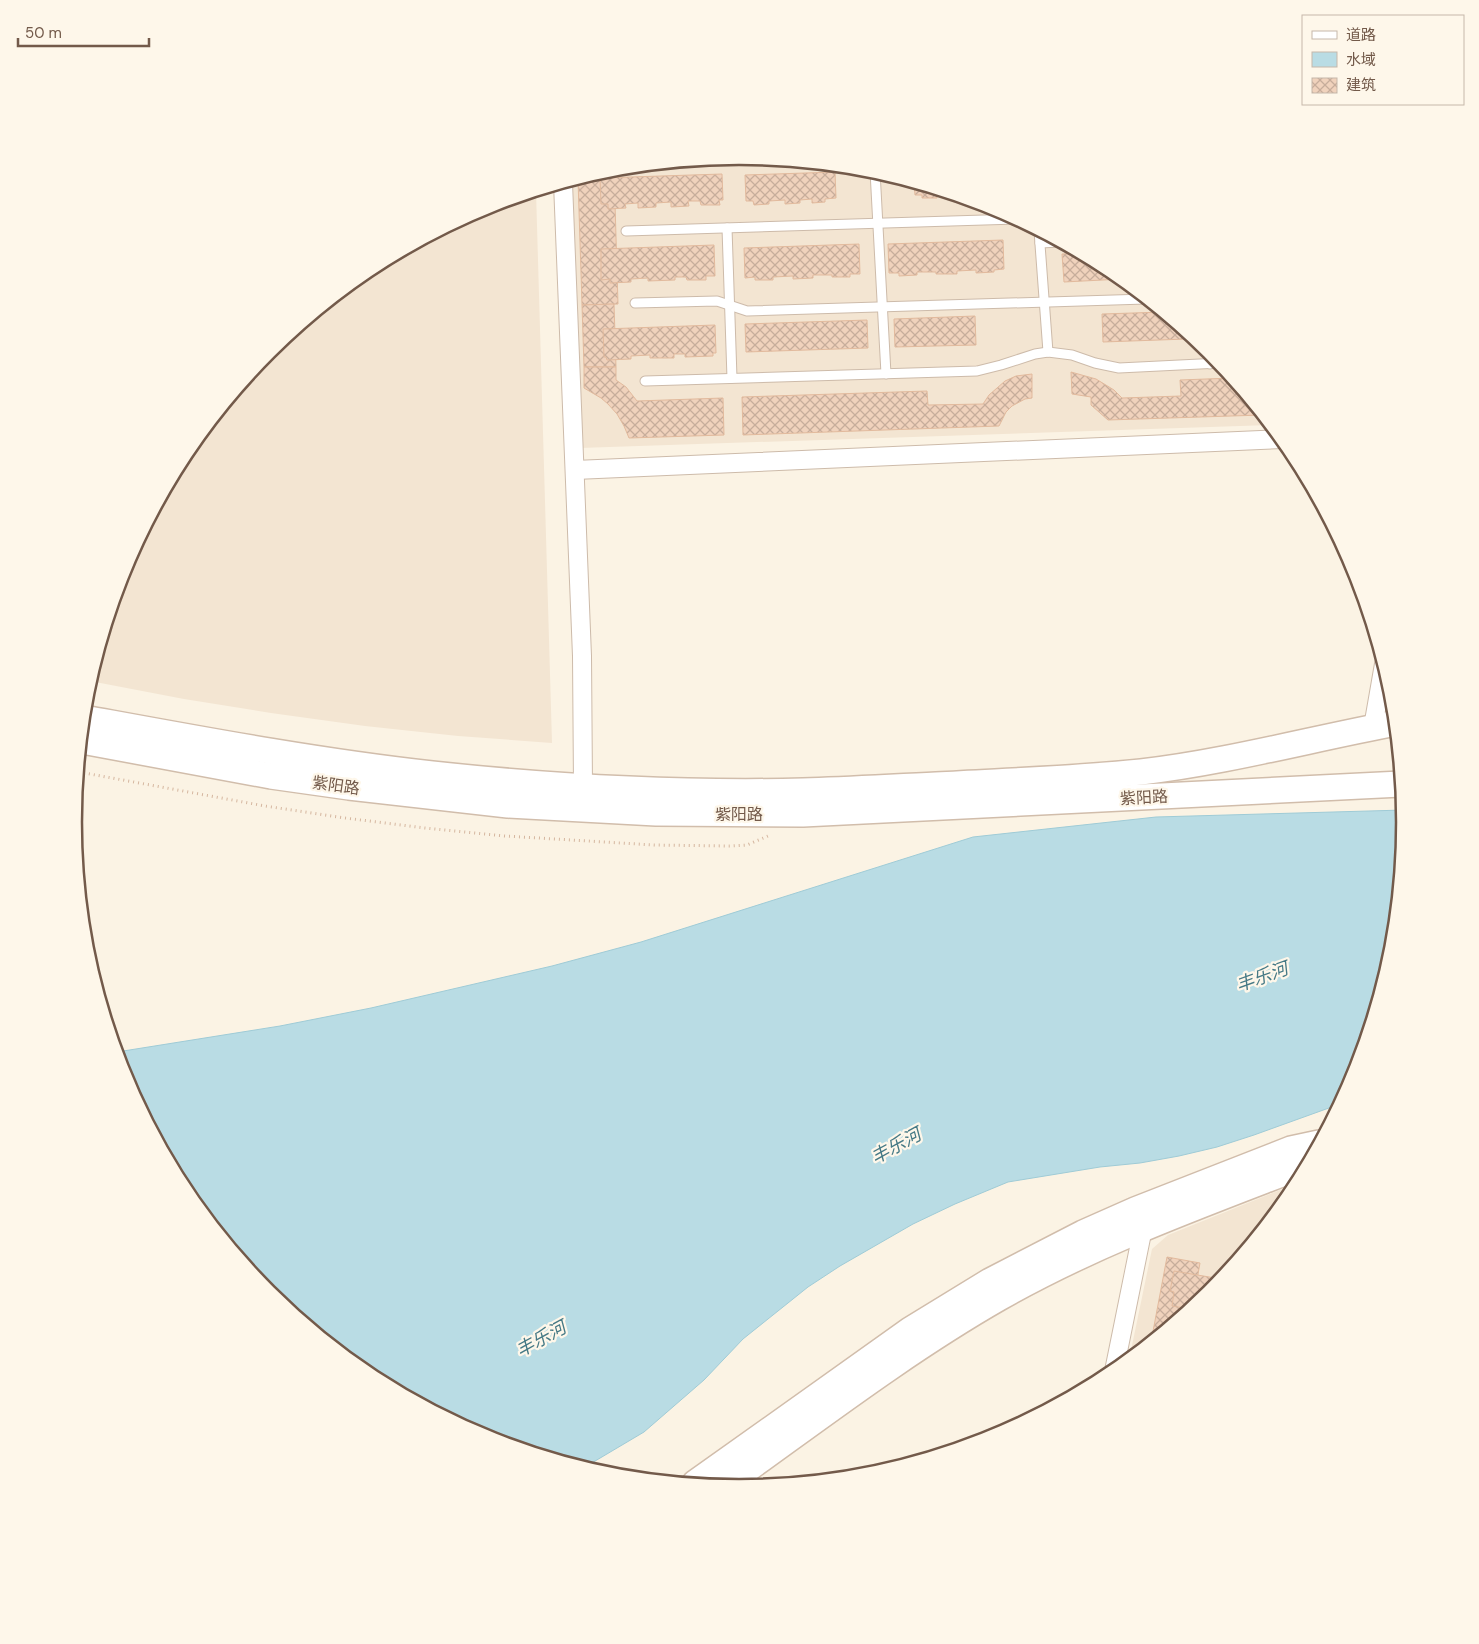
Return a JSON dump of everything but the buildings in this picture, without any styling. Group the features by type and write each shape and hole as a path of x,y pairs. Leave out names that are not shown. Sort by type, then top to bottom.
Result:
{"main road":[{"name":"紫阳路","path":"91,719 353,764 490,780 583,786 720,791 803,791 1091,776 1142,771 1237,757 1384,725"},
{"name":"紫阳路","path":"87,742 271,776 350,788 508,805 656,813 810,814 1395,784"},
{"path":"702,1478 910,1330 950,1304 1006,1272 1083,1233 1136,1210 1292,1149 1312,1145"},
{"path":"734,1479 921,1346 1040,1276 1143,1228 1292,1177"}],"street":[{"path":"563,189 582,656 583,786"},
{"path":"575,470 1273,439"},
{"path":"1384,694 1384,725"},
{"path":"1116,1360 1143,1228"}],"lane":[{"path":"875,180 886,374"},
{"path":"626,231 1001,219"},
{"path":"727,228 732,378"},
{"path":"1040,238 1048,352"},
{"path":"1040,243 1048,243"},
{"path":"635,303 717,301 747,311 1137,299"},
{"path":"645,381 977,371 1048,352 1072,355 1095,363 1119,368 1210,364"}],"shaded area":[{"path":"697,166 782,166 868,178 910,187 991,215 1068,253 1105,276 1139,301 1173,328 1204,357 1263,425 580,448 570,187 611,178"},
{"path":"536,197 552,743 458,736 365,726 184,699 98,682 117,611 133,571 150,531 193,457 218,422 275,357 306,328 340,301 374,276 411,253 488,215"},
{"path":"1285,1189 1261,1222 1204,1287 1173,1316 1131,1349 1152,1249 1168,1235"}],"water":[{"name":"丰乐河","path":"1396,810 1395,865 1391,908 1384,950 1362,1033 1332,1107 1217,1147 1179,1156 1008,1182 913,1224 840,1266 808,1287 743,1339 704,1380 644,1432 593,1462 569,1457 528,1444 488,1429 449,1411 411,1391 374,1368 306,1316 275,1287 246,1255 218,1222 193,1187 150,1113 124,1051 280,1026 371,1008 552,966 641,942 973,837 1156,817"}]}
